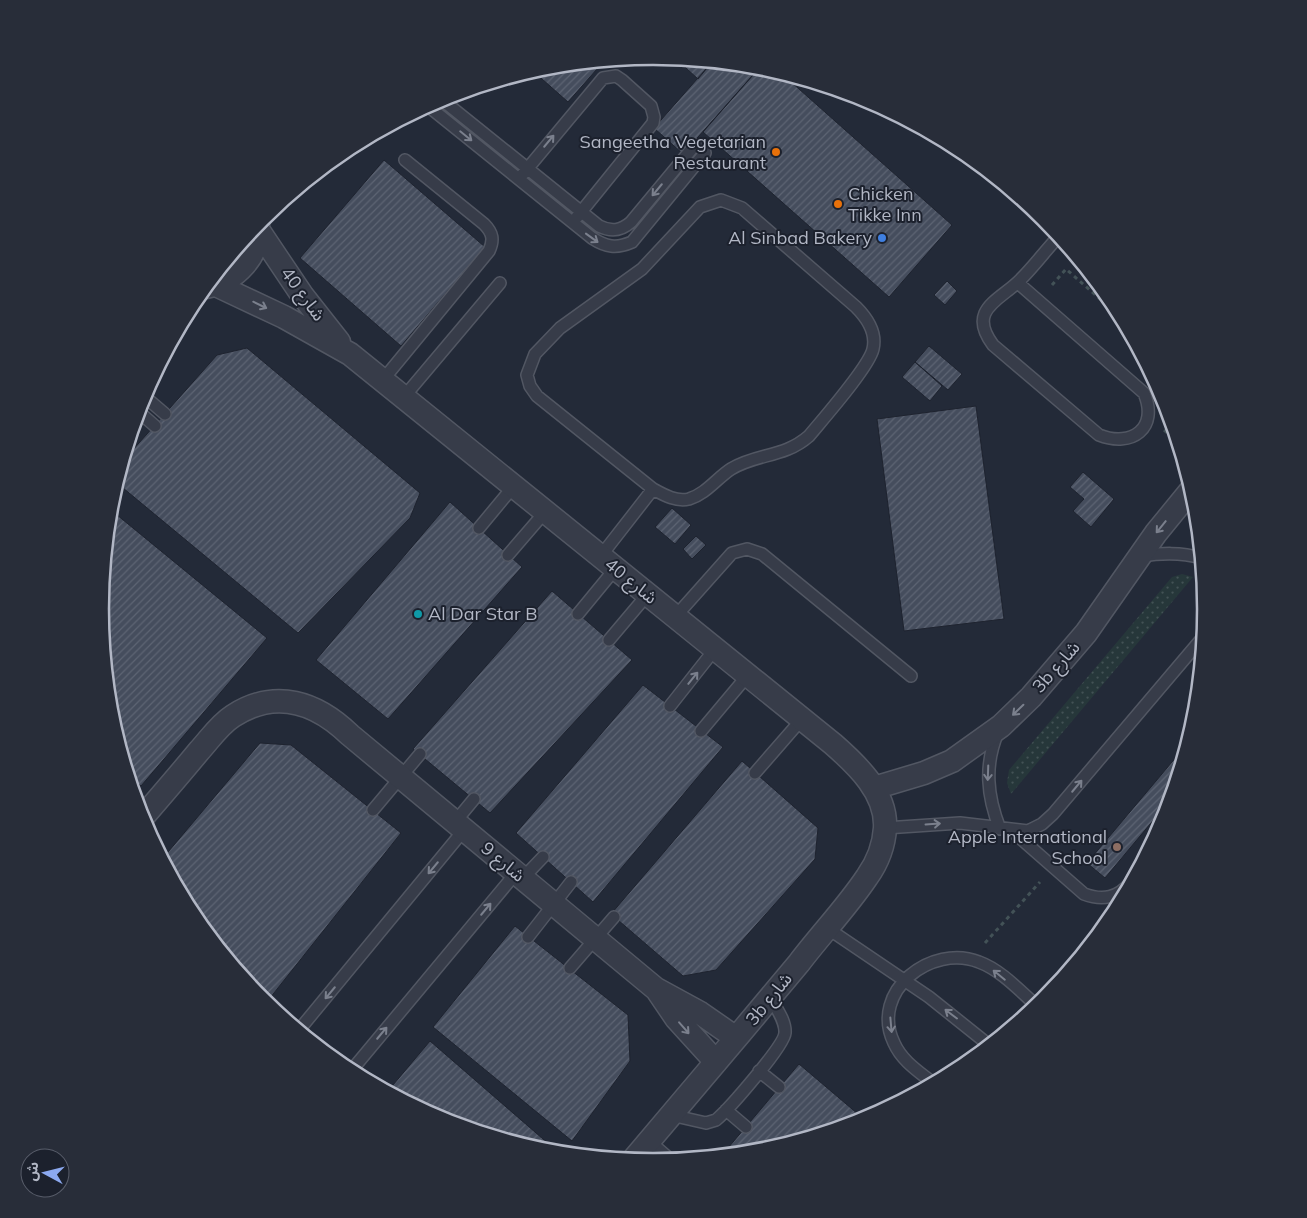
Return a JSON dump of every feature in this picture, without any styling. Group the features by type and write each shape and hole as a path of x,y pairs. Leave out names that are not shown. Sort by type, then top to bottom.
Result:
{"street":[{"name":"شارع 40","path":"262,231 302,295 350,354 849,758 874,788 884,811 885,828"},
{"path":"219,283 232,277 245,265 254,249 257,237"},
{"name":"شارع 40","path":"215,288 284,317 350,354"},
{"name":"3b شارع","path":"874,788 924,773 952,761 1001,726 1031,697 1086,633 1140,556 1186,497"},
{"name":"شارع 9","path":"148,811 204,746 222,733 242,724 263,718 285,716 307,719 350,735 656,989 700,1013 736,1038"},
{"name":"3b شارع","path":"639,1153 827,928 867,876 881,848 885,828"},
{"name":"شارع 9","path":"656,989 676,1018 716,1062"}],"lane":[{"path":"519,179 602,78 616,76 622,80 651,106 654,111 653,123 573,223"},
{"path":"434,111 592,238 608,246 624,245 632,242 702,157 705,149 699,144 692,148 626,226 613,231 606,229 582,212 449,105"},
{"path":"382,381 489,251 492,244 492,236 484,224 405,160"},
{"path":"721,200 732,202 742,208 867,319 873,333 873,348 866,363 809,436 800,444 788,451 745,462 730,470 690,498 670,498 653,489 537,396 530,386 527,375 530,364 535,354 560,328 642,269 700,206 721,200"},
{"path":"1018,282 1144,393 1148,404 1148,418 1141,431 1129,439 1113,441 1099,435 993,345 987,337 983,326 984,315 998,296 1018,282 1054,241"},
{"path":"403,398 500,283"},
{"path":"151,402 165,414"},
{"path":"145,417 155,426"},
{"path":"479,528 513,486"},
{"path":"578,614 653,489"},
{"path":"508,555 545,512"},
{"path":"675,617 732,553 747,549 762,554 911,676"},
{"path":"1140,556 1164,553 1195,556"},
{"path":"609,640 647,595"},
{"path":"885,828 960,822 1012,831 1028,831 1042,824 1053,814 1196,645"},
{"path":"670,706 715,649"},
{"path":"702,731 748,675"},
{"path":"755,773 802,719"},
{"path":"1000,829 992,809 988,788 988,767 992,746 1001,726"},
{"path":"373,810 420,754"},
{"path":"303,1025 460,826 474,799"},
{"path":"1012,831 1084,894 1094,898 1116,895"},
{"path":"356,1064 519,876 543,857"},
{"path":"528,937 571,882"},
{"path":"570,968 614,917"},
{"path":"827,928 954,1016 985,1041"},
{"path":"928,1078 902,1057 893,1041 890,1014 893,997 903,980 928,963 960,957 989,966 1031,1001"},
{"path":"671,1115 706,1123 716,1120 760,1071 781,1045 785,1035 784,1024 770,997"},
{"path":"760,1071 779,1087"},
{"path":"726,1110 746,1127"},
{"path":"649,1141 663,1153"}],"path":[{"path":"1066,269 1098,296"},
{"path":"970,959 1053,867"}],"shaded area":[{"path":"1182,574 1193,577 1011,794 1007,783 1009,770 1172,577"}],"building":[{"path":"684,66 707,68 698,79"},
{"path":"598,68 568,102 540,77"},
{"path":"707,68 754,74 683,154 654,128"},
{"path":"754,74 793,84 952,225 889,297 703,132"},
{"path":"384,160 485,247 401,346 300,258"},
{"path":"947,281 957,291 945,305 934,295"},
{"path":"929,346 962,374 948,390 915,362"},
{"path":"247,348 420,493 410,518 298,633 123,488 134,449 217,355"},
{"path":"915,362 942,386 930,401 902,377"},
{"path":"976,406 1004,619 904,631 877,419"},
{"path":"1083,472 1114,499 1091,527 1073,511 1084,499 1070,487"},
{"name":"Al Dar Star B","path":"450,502 522,567 388,719 316,660"},
{"path":"672,508 691,525 675,544 655,527"},
{"path":"118,516 267,638 141,786 138,783 120,715 111,645 109,609 114,538"},
{"path":"696,536 706,545 692,559 683,549"},
{"path":"552,591 632,660 490,813 413,749"},
{"path":"643,685 723,747 593,902 516,833"},
{"path":"260,743 291,745 401,833 271,996 244,968 222,940 182,881 167,853"},
{"path":"1177,756 1156,817 1105,878 1087,863"},
{"path":"742,761 818,828 815,859 716,970 683,976 611,914"},
{"path":"515,926 628,1015 630,1061 572,1141 433,1027"},
{"path":"430,1041 548,1143 479,1124 445,1112 392,1086"},
{"path":"799,1064 857,1114 760,1143 728,1148"}],"place":[{"name":"Sangeetha Vegetarian Restaurant","path":"776,152"},
{"name":"Chicken Tikke Inn","path":"838,204"},
{"name":"Al Sinbad Bakery","path":"882,238"},
{"name":"Al Dar Star B","path":"418,614"},
{"name":"Apple International School","path":"1117,847"}]}
